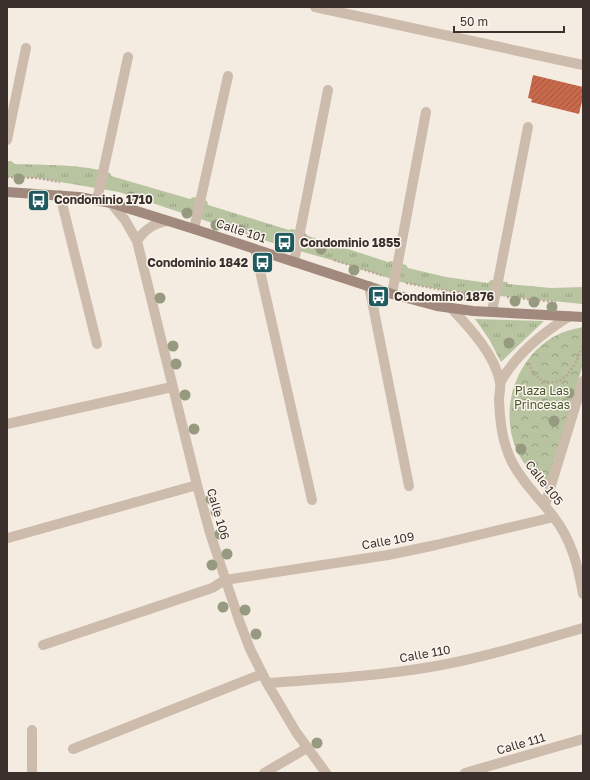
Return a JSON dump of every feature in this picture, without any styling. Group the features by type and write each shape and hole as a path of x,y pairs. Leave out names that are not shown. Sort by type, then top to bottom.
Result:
{"main road":[{"name":"Calle 101","path":"7,192 60,195 111,203 423,303 452,309 583,317"}],"street":[{"path":"315,7 583,65"},
{"path":"7,140 26,48"},
{"path":"98,200 128,57"},
{"path":"194,229 228,76"},
{"path":"294,262 328,90"},
{"path":"392,294 426,112"},
{"path":"492,312 528,127"},
{"path":"60,195 97,344"},
{"name":"Calle 106","path":"111,203 125,220 137,241 197,485 210,533 240,623 264,678 286,716 326,773"},
{"path":"137,241 147,229 161,222 168,221"},
{"path":"255,249 312,500"},
{"path":"369,286 409,486"},
{"name":"Calle 105","path":"452,309 482,344 492,363 500,382 501,427 507,450 517,471 554,517 571,545 576,559 583,594"},
{"path":"500,382 513,362 530,345 570,316"},
{"path":"545,505 583,381"},
{"path":"7,424 172,387"},
{"path":"8,538 197,485"},
{"name":"Calle 109","path":"42,645 212,588 225,580 388,555 554,517"},
{"name":"Calle 110","path":"73,749 264,678 345,678 430,667 503,651 583,628"},
{"path":"32,730 32,773"},
{"name":"Calle 111","path":"465,773 583,739"},
{"path":"264,773 307,748"}],"path":[{"path":"528,360 532,372 539,379 548,382 556,382 565,376 573,367 583,344"}],"green space":[{"path":"7,161 11,161 15,164 63,166 100,170 110,173 111,176 190,199 194,197 207,201 208,205 289,230 292,229 305,233 308,236 388,262 391,261 406,265 408,268 446,277 488,283 491,280 507,282 508,284 551,288 583,287 583,304 448,291 401,282 349,265 282,246 119,192 37,178 7,177"},
{"path":"475,319 544,321 501,362 489,339"},
{"name":"Plaza Las Princesas","path":"583,327 583,364 547,487 529,470 516,449 511,433 509,417 511,400 515,384 522,369 531,356 543,344 557,335"}],"building":[{"path":"533,75 583,87 583,97 579,114 531,102 532,99 528,98"}],"place":[{"name":"Condominio 1710","path":"39,200"},
{"name":"Condominio 1855","path":"284,243"},
{"name":"Condominio 1842","path":"263,263"},
{"name":"Condominio 1876","path":"378,297"}]}
